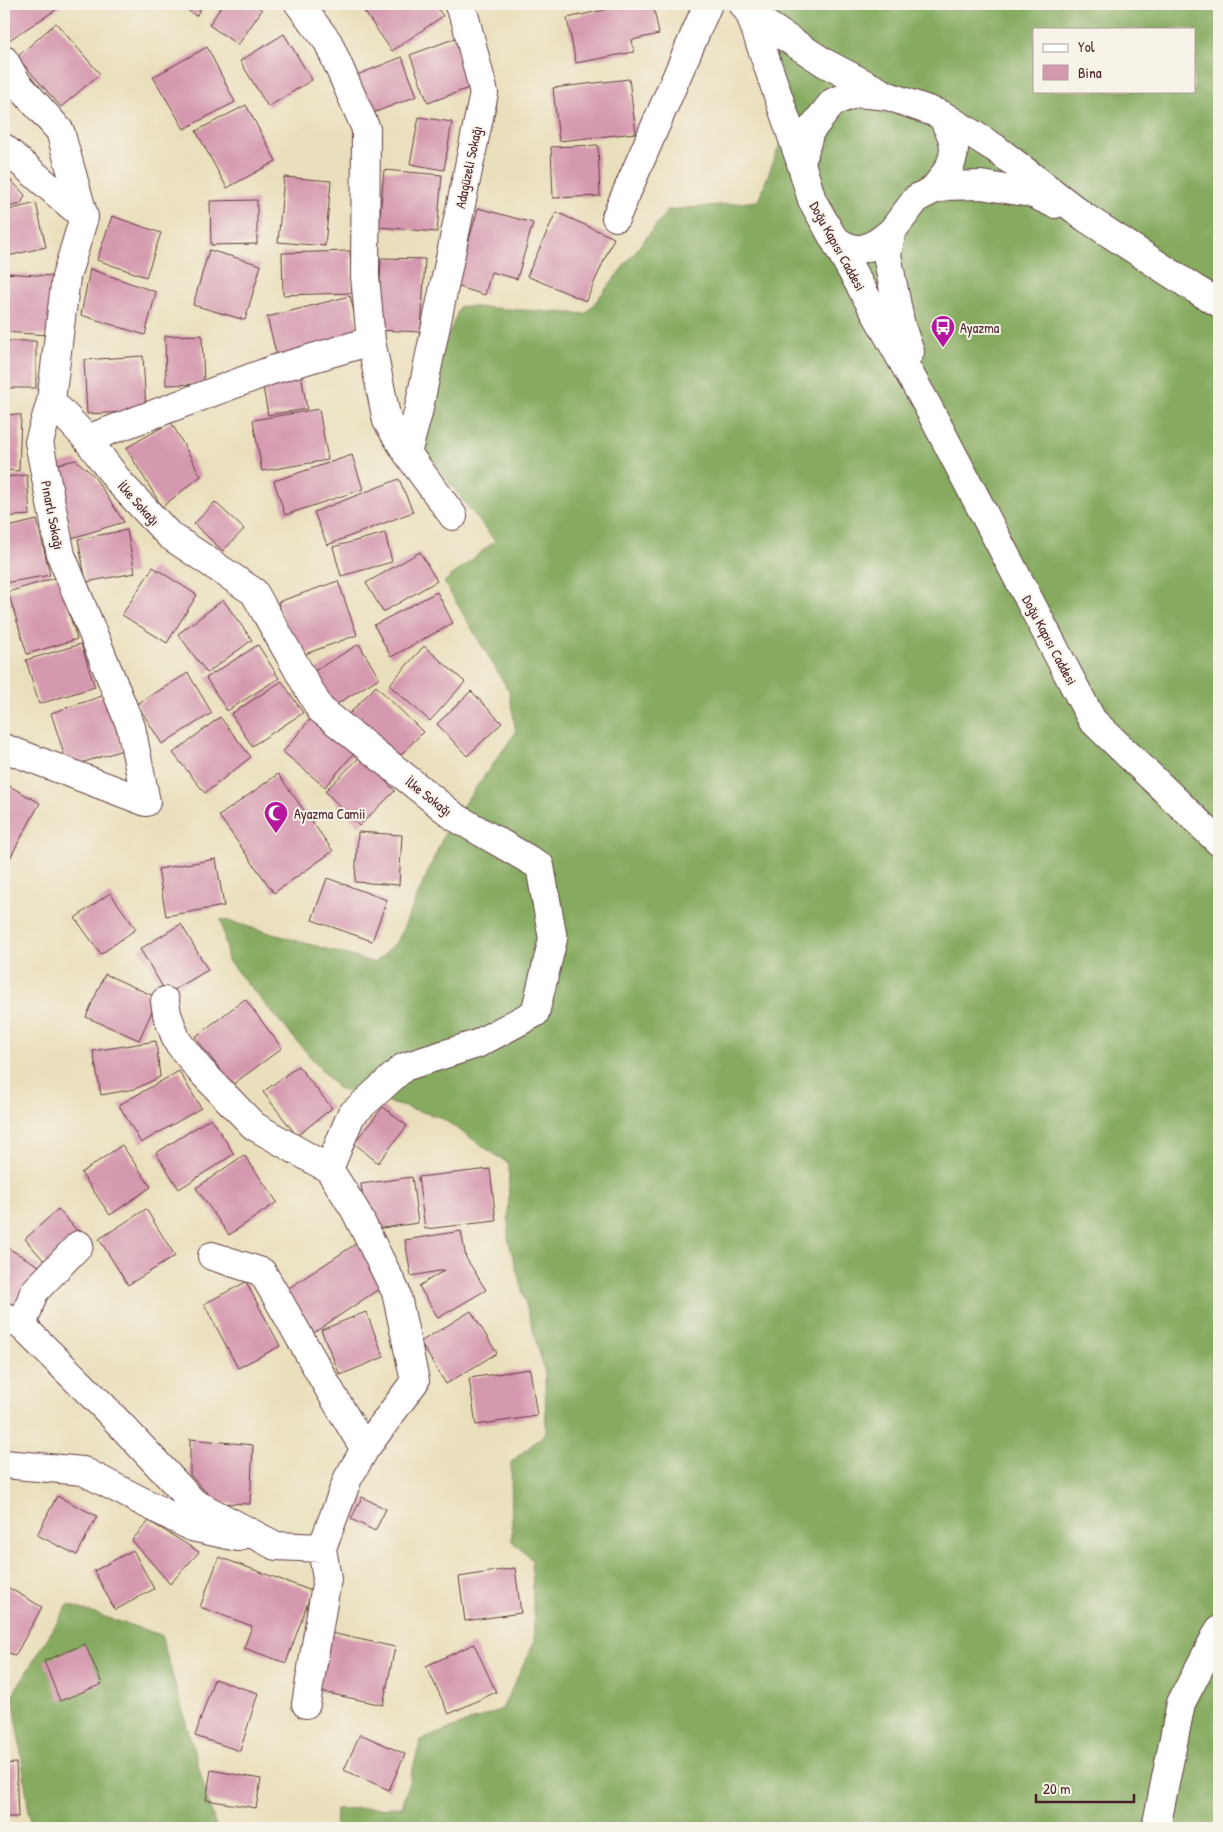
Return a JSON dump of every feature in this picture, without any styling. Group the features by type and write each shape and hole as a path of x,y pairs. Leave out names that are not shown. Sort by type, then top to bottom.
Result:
{"street":[{"path":"299,4 328,42 366,129 365,276 371,342 387,421 407,454 453,516"},
{"name":"Adagüzeli Sokağı","path":"407,454 418,413 484,93 464,18 458,4"},
{"path":"616,217 708,4"},
{"path":"747,9 825,63 888,96"},
{"path":"747,9 801,163"},
{"path":"4,60 17,83 60,131 84,218"},
{"name":"Doğu Kapısı Caddesi","path":"1219,303 1086,218 995,148 942,115 888,96 857,93 833,102 810,132 801,163 812,200 927,405 1092,720 1219,842"},
{"path":"933,190 948,172 954,155 952,138 942,115"},
{"path":"4,148 84,218"},
{"name":"Doğu Kapısı Caddesi","path":"927,405 900,317 887,255 892,231 917,198 946,186 980,185 1031,193 1086,218"},
{"name":"Pınarlı Sokağı","path":"4,748 146,802 131,727 61,555 39,442 52,401 66,277 84,218"},
{"path":"834,238 845,248 855,249 868,247 881,241 892,231"},
{"path":"88,439 272,370 371,342"},
{"name":"İlke Sokağı","path":"52,401 88,439 120,483 169,535 254,592 320,709 455,817 540,866 553,939 534,1013 477,1044 404,1067 351,1115 329,1168"},
{"path":"165,1001 167,1014 177,1041 199,1069 254,1126 329,1168 355,1210 396,1292 415,1381 365,1449 348,1478 322,1548 327,1579 306,1704"},
{"path":"79,1245 34,1292 13,1321 103,1406 194,1503 276,1546"},
{"path":"212,1256 262,1272 338,1406 365,1449"},
{"path":"4,1464 83,1472 192,1527 276,1546 322,1548"},
{"path":"1156,1828 1181,1703 1219,1630"}],"green space":[{"path":"760,4 1219,4 1219,1828 335,1828 336,1809 402,1807 421,1740 502,1709 534,1643 532,1560 512,1541 511,1462 546,1433 545,1373 508,1239 509,1164 440,1117 337,1088 228,961 221,919 375,963 398,940 448,826 516,732 509,691 444,582 495,541 425,452 436,368 460,306 586,314 668,210 758,201 782,139"},
{"path":"68,1605 161,1635 216,1828 31,1828 13,1694"}],"building":[{"path":"4,4 65,4 9,40 4,32"},
{"path":"179,4 204,4 196,16"},
{"path":"223,4 253,4 262,10 238,45 209,25"},
{"path":"359,4 434,4 443,16 392,51"},
{"path":"632,4 653,4 659,34 632,40 634,52 576,63 567,18"},
{"path":"56,23 100,74 61,107 17,57"},
{"path":"284,34 312,80 268,107 240,61"},
{"path":"456,38 474,86 428,103 410,55"},
{"path":"207,47 235,102 184,129 153,77"},
{"path":"402,57 417,96 373,113 357,75"},
{"path":"629,79 636,133 559,141 553,88"},
{"path":"246,105 276,161 227,188 196,131"},
{"path":"419,117 452,122 444,170 410,164"},
{"path":"598,145 600,196 553,198 551,147"},
{"path":"384,170 442,175 437,232 379,227"},
{"path":"4,173 25,195 21,204 4,208"},
{"path":"284,177 331,181 325,246 278,242"},
{"path":"257,200 257,244 211,245 210,201"},
{"path":"36,203 46,247 4,257 4,211"},
{"path":"478,208 533,223 517,279 491,272 485,295 456,286"},
{"path":"556,212 614,238 586,301 527,276"},
{"path":"112,216 161,233 146,277 97,260"},
{"path":"209,250 261,265 245,320 193,305"},
{"path":"350,251 352,293 283,295 282,253"},
{"path":"381,258 425,259 421,332 378,330"},
{"path":"90,269 156,292 145,335 81,315"},
{"path":"4,273 52,276 49,335 4,332"},
{"path":"350,296 361,340 278,361 267,317"},
{"path":"202,335 204,384 166,385 165,336"},
{"path":"4,341 36,341 36,388 4,388"},
{"path":"143,356 146,411 87,414 84,360"},
{"path":"301,374 307,409 268,415 262,381"},
{"path":"319,409 328,460 262,471 253,420"},
{"path":"4,414 21,415 19,471 4,470"},
{"path":"171,422 201,476 162,507 126,448"},
{"path":"352,455 363,489 285,515 274,481"},
{"path":"76,460 93,475 124,522 72,538 57,464"},
{"path":"27,475 30,515 4,517 4,477"},
{"path":"399,479 413,512 327,545 314,512"},
{"path":"215,502 244,529 223,551 194,524"},
{"path":"37,520 50,575 4,583 4,528"},
{"path":"127,530 135,573 86,582 78,539"},
{"path":"385,533 392,562 341,576 333,547"},
{"path":"420,552 437,581 383,612 366,583"},
{"path":"153,567 197,595 167,643 122,615"},
{"path":"58,577 77,639 27,654 8,592"},
{"path":"338,581 357,635 297,657 278,602"},
{"path":"437,592 453,623 391,657 374,625"},
{"path":"223,600 252,640 207,673 178,634"},
{"path":"81,644 95,687 39,704 26,660"},
{"path":"359,644 379,678 332,707 311,673"},
{"path":"258,645 279,678 227,711 206,678"},
{"path":"424,646 465,682 430,721 389,685"},
{"path":"188,673 212,713 162,744 137,704"},
{"path":"282,681 303,713 252,746 231,714"},
{"path":"376,686 423,732 393,763 346,717"},
{"path":"471,691 502,723 467,756 437,724"},
{"path":"105,695 123,750 68,767 51,713"},
{"path":"220,717 251,757 205,793 173,753"},
{"path":"311,718 354,753 325,787 283,752"},
{"path":"361,756 395,791 359,826 325,791"},
{"name":"Ayazma Camii","path":"278,774 333,851 274,893 219,816"},
{"path":"4,783 40,803 4,869"},
{"path":"358,832 402,835 399,885 355,882"},
{"path":"216,859 224,906 166,916 158,869"},
{"path":"327,878 387,900 372,941 312,920"},
{"path":"110,893 136,929 101,954 75,918"},
{"path":"181,924 208,970 167,994 140,949"},
{"path":"105,974 158,998 139,1040 86,1017"},
{"path":"245,999 282,1048 232,1085 195,1037"},
{"path":"156,1041 160,1077 135,1089 101,1095 93,1051"},
{"path":"298,1066 332,1108 297,1136 263,1092"},
{"path":"179,1071 201,1108 141,1143 119,1105"},
{"path":"383,1107 407,1126 378,1163 354,1143"},
{"path":"211,1118 234,1154 179,1189 156,1153"},
{"path":"122,1145 151,1187 110,1215 81,1173"},
{"path":"244,1155 277,1202 229,1235 196,1188"},
{"path":"490,1169 496,1221 425,1229 418,1177"},
{"path":"412,1177 418,1223 367,1230 361,1184"},
{"path":"58,1209 80,1234 47,1264 25,1239"},
{"path":"146,1209 175,1256 128,1285 99,1239"},
{"path":"461,1231 466,1258 486,1290 438,1318 419,1286 445,1270 411,1276 405,1240"},
{"path":"357,1243 385,1285 309,1336 280,1294"},
{"path":"4,1246 41,1267 18,1309 4,1301"},
{"path":"246,1282 280,1346 238,1368 204,1304"},
{"path":"471,1311 497,1353 446,1384 420,1342"},
{"path":"366,1312 384,1357 340,1375 321,1330"},
{"path":"530,1369 537,1416 476,1425 469,1378"},
{"path":"190,1439 253,1445 250,1504 216,1503 190,1475"},
{"path":"57,1496 97,1516 77,1555 37,1535"},
{"path":"362,1497 386,1509 375,1531 351,1519"},
{"path":"149,1521 199,1552 170,1584 132,1540"},
{"path":"133,1550 154,1589 115,1610 94,1571"},
{"path":"219,1557 312,1591 286,1663 244,1648 252,1626 200,1607"},
{"path":"515,1568 521,1613 465,1621 459,1577"},
{"path":"4,1585 42,1607 15,1656 4,1650"},
{"path":"331,1633 395,1647 383,1705 318,1691"},
{"path":"85,1644 102,1684 60,1701 44,1661"},
{"path":"474,1644 496,1692 449,1714 426,1666"},
{"path":"214,1679 258,1693 240,1751 195,1736"},
{"path":"360,1734 405,1754 389,1790 344,1770"},
{"path":"16,1763 18,1817 4,1817 4,1764"},
{"path":"211,1770 261,1779 256,1808 206,1800"}],"place":[{"name":"Ayazma","path":"943,348"},
{"name":"Ayazma Camii","path":"276,834"}]}
